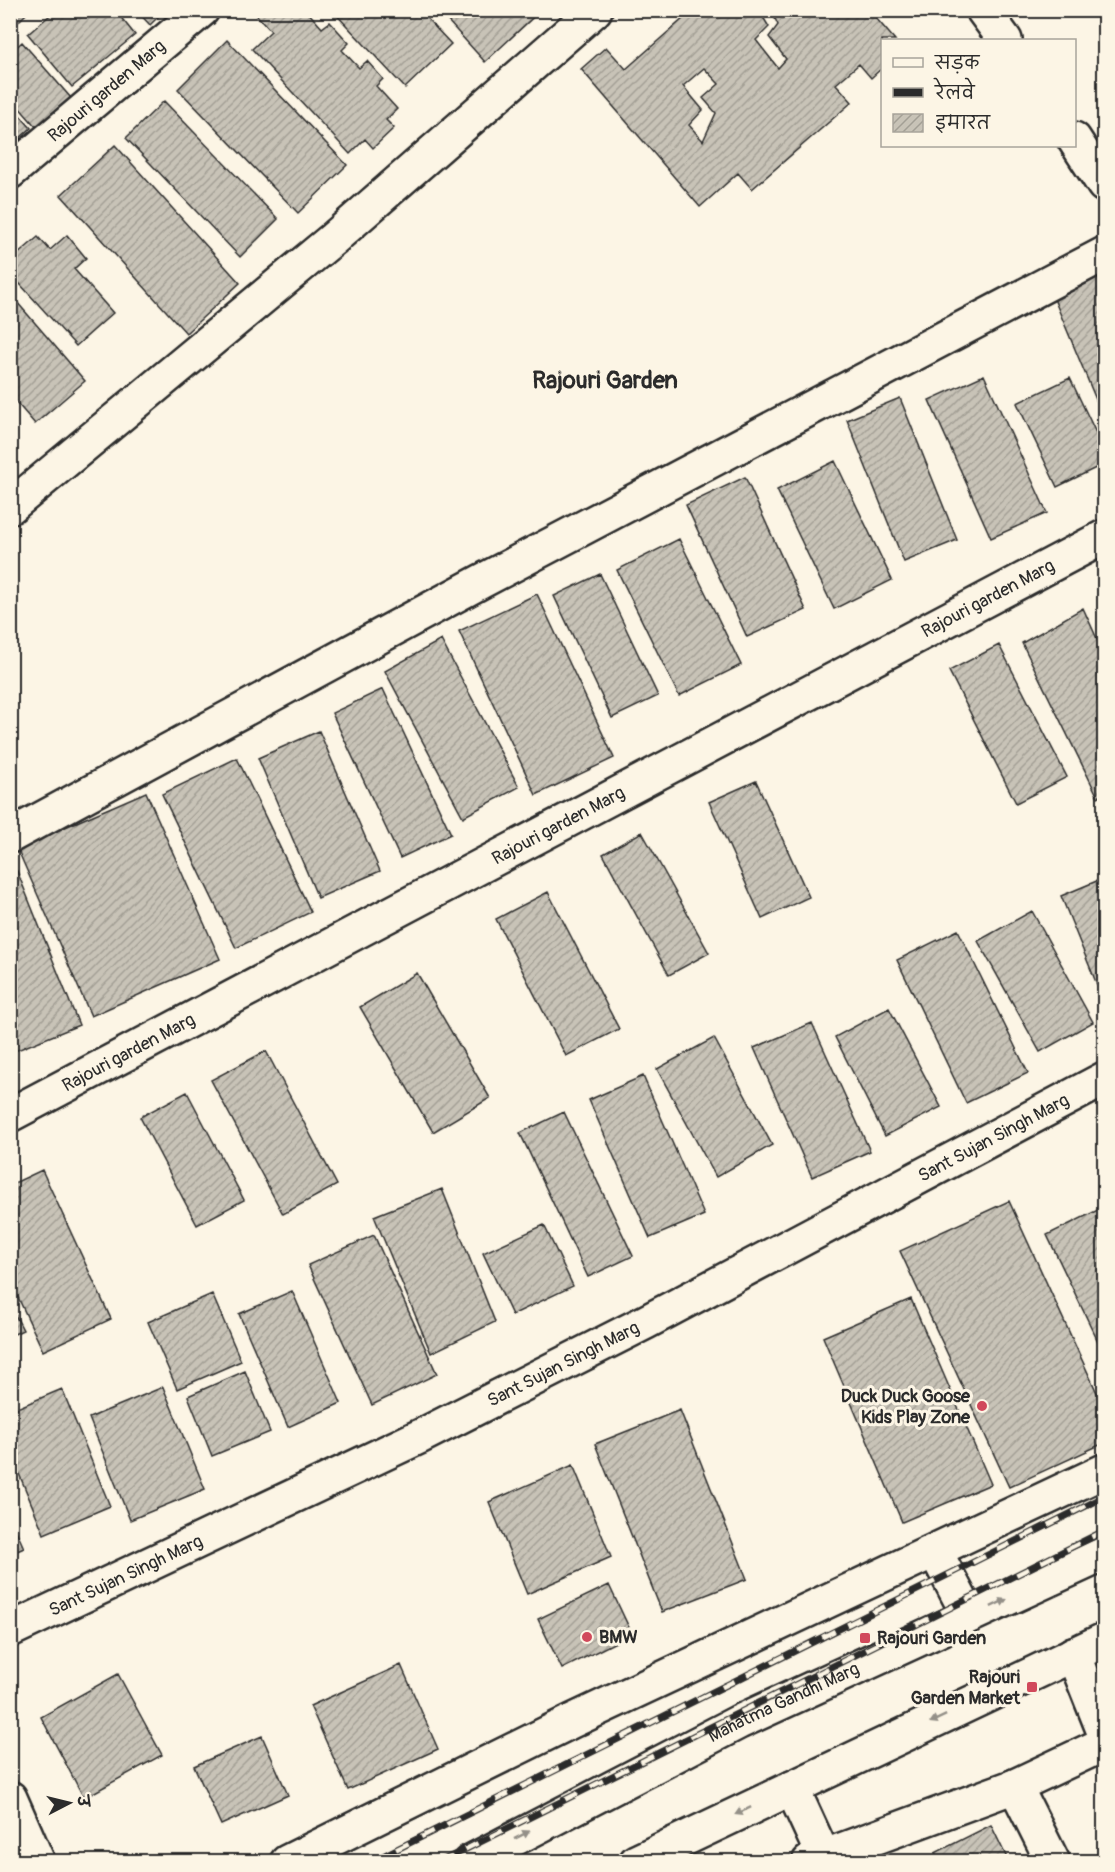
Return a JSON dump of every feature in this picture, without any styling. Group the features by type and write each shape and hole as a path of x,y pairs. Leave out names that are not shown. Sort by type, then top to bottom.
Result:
{"street":[{"name":"Rajouri garden Marg","path":"10,172 201,10"},
{"path":"10,507 333,239 595,10"},
{"path":"984,10 1004,39"},
{"path":"1076,142 1104,185"},
{"path":"10,836 472,587 1104,254"},
{"name":"Rajouri garden Marg","path":"10,1114 1104,537"},
{"name":"Sant Sujan Singh Marg","path":"10,1630 420,1436 646,1322 1104,1079"},
{"path":"287,1862 562,1726 1104,1471"},
{"path":"935,1551 969,1616"},
{"name":"Mahatma Gandhi Marg","path":"470,1862 739,1722 1104,1554"},
{"path":"636,1862 1104,1640"},
{"path":"1073,1654 1104,1732"},
{"path":"784,1792 815,1860 1015,1786 1104,1744"},
{"path":"1015,1786 1053,1862"},
{"path":"10,1798 38,1862"}],"building":[{"path":"10,10 30,10 15,25 10,20"},
{"path":"56,10 115,10 135,35 72,87 28,34"},
{"path":"136,10 165,10 150,25"},
{"path":"252,10 306,10 322,28 330,22 349,43 342,50 359,68 367,61 383,79 376,86 397,109 386,120 394,128 373,148 365,139 350,154 252,49 271,31"},
{"path":"332,10 419,10 451,44 405,88"},
{"path":"438,10 541,10 485,62"},
{"path":"693,10 769,10 763,17 769,27 756,40 778,68 786,59 769,37 778,25 771,10 869,10 894,39 881,39 881,69 871,78 859,64 836,84 852,102 752,189 738,173 700,207 581,69 606,47 626,69","holes":["704,68 719,84 703,98 716,113 703,141 689,125 703,110 683,86"]},
{"path":"227,40 347,165 298,213 178,89"},
{"path":"22,42 71,98 37,128 10,97 10,53"},
{"path":"164,101 278,219 240,257 126,138"},
{"path":"10,104 31,128 10,147"},
{"path":"115,145 240,283 186,333 61,195"},
{"path":"67,235 86,258 74,269 113,313 76,346 10,273 10,261 38,237 50,250"},
{"path":"1104,272 1104,413 1102,414 1052,294"},
{"path":"10,294 85,381 35,424 10,395"},
{"path":"984,375 1047,513 991,538 929,400"},
{"path":"1070,378 1104,450 1104,464 1057,487 1017,403"},
{"path":"900,398 957,540 904,562 847,420"},
{"path":"835,461 892,580 834,609 777,490"},
{"path":"745,477 806,610 747,637 686,505"},
{"path":"679,539 741,665 679,696 617,570"},
{"path":"600,574 658,696 612,718 554,596"},
{"path":"537,594 614,758 536,795 459,631"},
{"path":"1083,608 1104,654 1104,794 1098,797 1022,643"},
{"path":"441,640 519,787 463,817 385,671"},
{"path":"999,645 1067,777 1016,803 949,671"},
{"path":"383,689 451,834 400,858 332,713"},
{"path":"319,731 380,871 318,898 258,758"},
{"path":"237,758 311,912 236,948 162,794"},
{"path":"756,781 809,897 762,919 709,802"},
{"path":"146,792 220,959 91,1016 17,848"},
{"path":"642,832 709,953 669,975 603,854"},
{"path":"17,871 79,1025 10,1053 10,873"},
{"path":"1104,878 1104,1002 1061,896"},
{"path":"548,892 619,1029 566,1056 496,919"},
{"path":"1032,911 1093,1022 1040,1052 978,941"},
{"path":"958,930 1028,1073 966,1103 897,960"},
{"path":"417,973 490,1098 433,1132 360,1007"},
{"path":"889,1008 941,1107 885,1136 835,1037"},
{"path":"812,1023 870,1151 812,1177 754,1048"},
{"path":"714,1038 772,1145 716,1177 657,1069"},
{"path":"266,1051 337,1185 283,1214 211,1080"},
{"path":"643,1076 704,1215 650,1238 589,1100"},
{"path":"187,1092 244,1200 197,1225 140,1117"},
{"path":"564,1112 633,1256 588,1277 520,1133"},
{"path":"42,1170 111,1319 43,1351 10,1280 10,1185"},
{"path":"442,1189 495,1322 431,1353 374,1216"},
{"path":"1009,1201 1104,1408 1104,1443 1009,1487 900,1251"},
{"path":"1104,1207 1104,1354 1047,1235"},
{"path":"544,1225 573,1286 512,1315 483,1253"},
{"path":"374,1235 437,1374 372,1405 308,1265"},
{"path":"292,1291 341,1403 288,1427 239,1314"},
{"path":"212,1294 241,1361 177,1389 148,1322"},
{"path":"911,1299 991,1484 902,1522 823,1337"},
{"path":"10,1305 23,1330 10,1336"},
{"path":"245,1371 270,1432 212,1456 188,1396"},
{"path":"163,1387 205,1489 130,1520 89,1418"},
{"path":"62,1389 110,1506 44,1534 10,1452 10,1411"},
{"path":"680,1410 747,1579 662,1612 595,1444"},
{"path":"573,1465 611,1557 527,1594 489,1502"},
{"path":"10,1517 24,1548 10,1554"},
{"path":"609,1585 632,1634 562,1669 538,1619"},
{"path":"401,1665 438,1749 348,1790 310,1706"},
{"path":"118,1674 162,1755 84,1798 41,1717"},
{"path":"262,1736 288,1795 221,1825 194,1766"},
{"path":"991,1825 1007,1858 999,1862 939,1862 935,1853"}],"railway":[{"path":"371,1862 1104,1497"},
{"path":"440,1862 1104,1531"}],"place":[{"name":"Duck Duck Goose Kids Play Zone","path":"982,1406"},
{"name":"BMW","path":"587,1637"},
{"name":"Rajouri Garden","path":"865,1638"},
{"name":"Rajouri Garden Market","path":"1032,1687"}],"district":[{"name":"Rajouri Garden","path":"605,380"}]}
